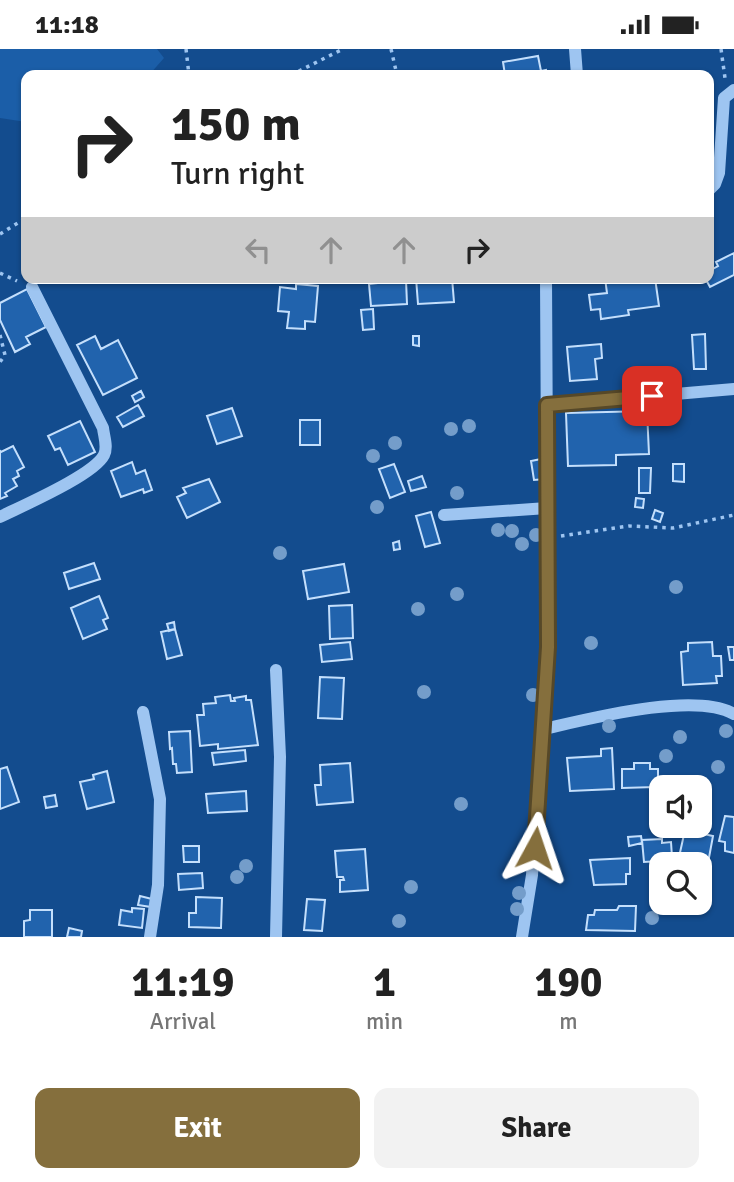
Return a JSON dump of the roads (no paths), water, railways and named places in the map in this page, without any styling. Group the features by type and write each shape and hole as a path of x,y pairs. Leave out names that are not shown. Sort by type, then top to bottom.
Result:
{"street":[{"path":"575,49 577,70"},
{"path":"714,185 719,173 724,98 731,92"},
{"path":"522,937 532,875 548,647 546,284"},
{"path":"0,517 50,493 94,465 104,456 106,445 103,428 32,287"},
{"path":"547,405 734,389"},
{"path":"444,515 547,508"},
{"path":"276,670 280,757 276,937"},
{"path":"544,729 644,708 712,706 734,714"},
{"path":"143,712 160,799 158,885 150,937"}]}
